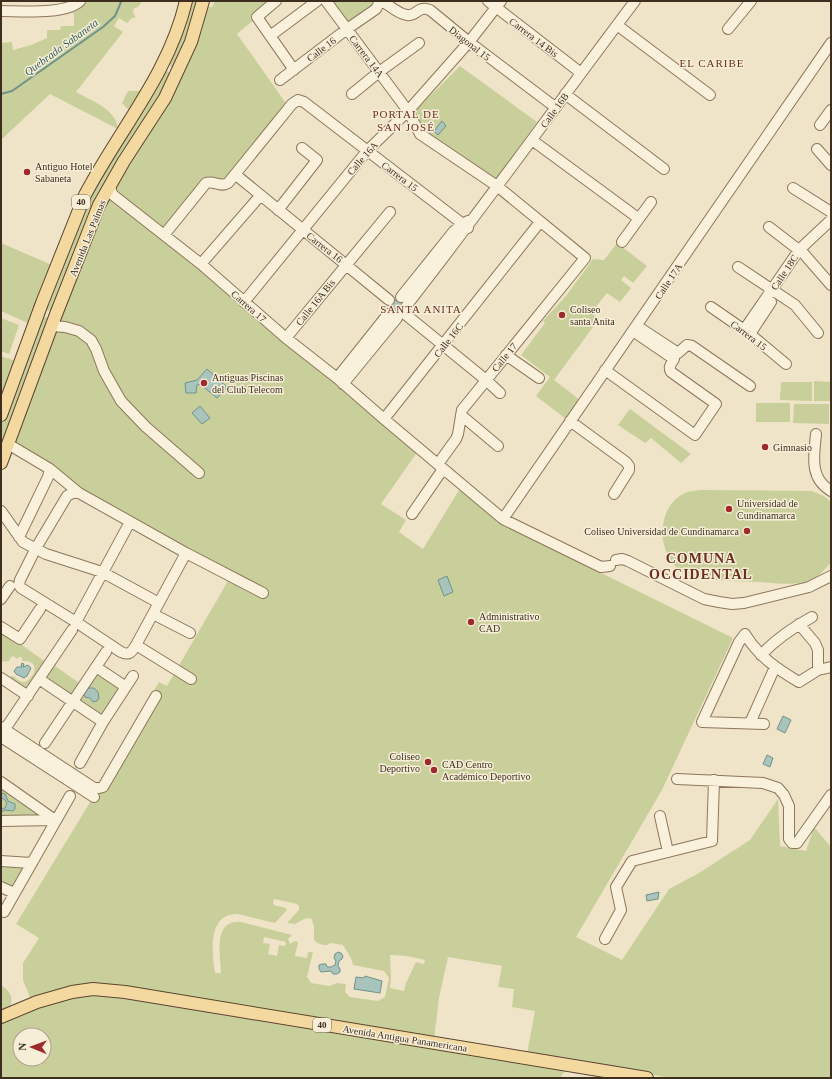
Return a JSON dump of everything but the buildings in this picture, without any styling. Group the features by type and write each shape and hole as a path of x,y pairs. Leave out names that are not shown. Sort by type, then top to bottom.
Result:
{"main road":[{"name":"Avenida Las Palmas","path":"1,415 84,195 93,178 146,95 162,66 175,36 186,1"},
{"name":"Avenida Las Palmas","path":"1,463 90,225 178,73 203,1"},
{"path":"162,66 178,73"},
{"path":"39,312 54,321"},
{"name":"Avenida Antigua Panamericana","path":"2,1015 37,1002 72,992 93,989 125,992 647,1078"}],"street":[{"path":"1,11 67,4 80,1"},
{"path":"276,1 257,17 294,70"},
{"path":"270,36 317,1"},
{"name":"Carrera 14A","path":"326,1 408,111 420,134 497,186 585,258"},
{"name":"Calle 16","path":"280,80 376,9 381,1"},
{"name":"Diagonal 15","path":"381,1 407,16 412,15 420,9 425,8 430,10 468,42 555,107"},
{"name":"Calle 16B","path":"340,381 399,313 532,140 635,1"},
{"path":"728,29 751,1"},
{"name":"Calle 16A","path":"244,302 367,151 408,111 468,42 495,3"},
{"name":"Carrera 14 Bis","path":"495,3 581,72"},
{"path":"617,25 710,95"},
{"path":"352,94 418,43"},
{"name":"Calle 17A","path":"503,519 831,43"},
{"path":"565,94 664,169"},
{"name":"Carrera 15","path":"236,175 292,104 298,100 304,102 367,151 468,224"},
{"path":"820,125 831,110"},
{"path":"532,140 638,218"},
{"path":"278,210 317,160 302,148"},
{"path":"817,149 831,164"},
{"path":"164,235 204,184 211,181 219,185 224,185 236,175"},
{"name":"Carrera 16","path":"236,175 389,300"},
{"path":"793,188 831,212"},
{"name":"Carrera 17","path":"109,192 201,264 286,338 340,381 503,519 601,567 622,559 628,560 704,599 719,602 732,604 744,603 809,587 831,576"},
{"path":"201,264 260,196"},
{"path":"622,242 651,202"},
{"name":"Calle 16A Bis","path":"286,338 390,212"},
{"name":"Calle 18C","path":"747,332 801,252 831,220"},
{"name":"Calle 16C","path":"384,419 540,222"},
{"name":"Calle 16B","path":"401,297 454,231 468,224"},
{"path":"769,227 801,252 831,285"},
{"name":"Calle 18C","path":"801,252 831,230"},
{"name":"Calle 17","path":"412,514 456,440 462,410 585,258"},
{"path":"738,266 795,305 818,333"},
{"path":"399,313 405,300 401,297 395,296 389,300 386,307 399,313 443,346 500,393"},
{"name":"Carrera 15","path":"711,307 747,332 786,364"},
{"path":"54,321 65,327 79,331 91,340 104,371 121,401 146,427 199,473"},
{"path":"605,370 695,435 716,404 671,372 669,369 674,359 635,329"},
{"path":"635,329 678,353 687,345 692,346 750,386"},
{"path":"506,355 539,378"},
{"path":"461,415 498,446"},
{"path":"570,421 626,462 629,466 629,470 614,494"},
{"path":"816,434 814,469 822,484 831,491"},
{"path":"8,444 50,469 79,493 186,553 263,593"},
{"path":"19,537 48,477 50,469"},
{"path":"79,493 71,493 67,496 36,548 20,580 19,586 74,626 123,653 130,653 136,645 186,553"},
{"path":"1,511 23,542 46,554 102,572 159,603"},
{"path":"3,736 74,626 130,522"},
{"path":"1,599 10,586"},
{"path":"1,627 20,639 40,609"},
{"path":"153,614 190,634"},
{"path":"761,655 773,642 812,617"},
{"path":"799,624 815,643 818,650 818,670"},
{"path":"764,724 702,722 739,642 745,634 752,646 761,655 775,667 799,682 818,670 831,667"},
{"path":"136,645 191,679"},
{"path":"45,743 106,652"},
{"path":"96,667 126,687"},
{"path":"750,723 775,667"},
{"path":"80,763 103,722 133,676"},
{"path":"1,678 28,696"},
{"path":"39,679 103,722"},
{"path":"3,736 94,788 99,788 103,786 156,696"},
{"path":"3,736 94,797"},
{"path":"677,779 763,783 778,788 784,795 789,806 789,839 792,844 797,843 831,795"},
{"path":"605,938 621,910 616,887 632,861 712,841 714,780"},
{"path":"1,782 56,820"},
{"path":"4,912 70,796"},
{"path":"660,816 668,852"},
{"path":"1,821 56,820"},
{"path":"1,862 31,863"},
{"path":"1,887 14,893"}],"green space":[{"path":"84,1 141,1 139,6 134,8 133,13 135,18 132,18 127,23 119,18 114,26 123,32 76,92 108,110 113,116 118,129 50,94 1,140 1,41 2,43 12,42 13,50 31,45 47,38 47,30 60,30 61,26 74,26 74,15 71,10"},
{"path":"190,1 199,1 187,41 174,67 172,68 169,64"},
{"path":"215,1 272,1 255,19 237,34 288,106 227,180 214,179 163,231 115,193 113,188 206,7 212,7"},
{"path":"328,1 378,1 347,27"},
{"path":"460,66 537,122 496,179 424,131 414,112"},
{"path":"167,71 170,73 51,311 49,311 45,308 88,196"},
{"path":"128,91 143,91 130,111 122,103"},
{"path":"109,197 200,266 418,451 381,504 406,520 399,532 423,549 461,487 497,518 496,521 733,638 662,790 576,937 622,960 669,889 699,873 750,840 778,799 780,846 806,851 814,827 831,847 831,1078 672,1078 527,1054 535,1011 512,1007 514,989 498,987 502,966 448,957 439,998 434,1039 126,988 31,1000 23,980 23,963 39,938 16,924 92,799 99,784 159,682 167,686 231,574 79,490 12,444 62,310","holes":["274,899 297,904 299,906 299,910 287,923 295,924 304,919 311,918 314,926 314,940 323,945 330,943 343,945 351,958 353,965 384,971 389,978 385,997 378,1001 350,997 345,992 346,984 337,983 329,986 311,983 307,977 313,952 308,952 307,958 295,956 298,942 295,941 290,944 288,939 292,935 241,922 232,923 226,926 222,932 220,939 221,973 215,973 213,955 214,936 216,927 221,920 228,915 238,914 275,923 287,910 286,908 274,905","264,937 286,942 285,946 279,945 277,956 268,954 270,944 263,943","390,955 407,956 425,960 424,964 416,962 406,983 404,991 390,988"]},
{"path":"1,243 52,265 30,324 1,311"},
{"path":"617,243 647,266 633,283 624,276 621,280 631,288 620,302 607,293 591,313 599,319 554,380 580,400 566,419 536,396 550,377 521,355 545,323 543,321 566,296 593,259 604,260"},
{"path":"46,317 49,320 1,452 1,426 40,320"},
{"path":"1,318 19,325 9,354 1,351"},
{"path":"1,356 16,361 1,403"},
{"path":"814,381 831,382 831,401 814,401"},
{"path":"781,382 812,382 812,401 780,400"},
{"path":"756,403 790,403 790,422 756,422"},
{"path":"794,404 829,404 829,424 793,423"},
{"path":"630,409 691,454 681,463 651,438 645,443 618,425"},
{"name":"Coliseo Universidad de Cundinamarca","path":"700,490 812,491 824,496 831,502 831,562 815,578 802,583 784,584 726,581 703,579 685,574 675,566 668,556 662,533 664,521 668,510 675,500 687,492"},
{"path":"1,630 47,663 27,693 1,675 1,671 8,677 13,676 19,681 24,682 33,675 34,667 33,664 29,662 22,661 22,657 19,657 18,659 12,656 9,661 1,662"},
{"path":"52,664 81,684 72,698 42,678"},
{"path":"97,670 123,687 102,718 76,701","holes":["87,689 95,689 99,694 90,698 85,697 84,693"]},
{"path":"1,787 46,817 1,817"},
{"path":"1,866 26,867 13,889 1,883"},
{"path":"1,986 9,992 11,1002 8,1008 1,1011"},
{"path":"93,994 124,996 566,1069 560,1078 1,1078 1,1022 52,1002"}],"water":[{"path":"442,121 446,126 438,135 434,131"},
{"path":"394,300 400,300 404,304 404,310 400,314 394,314 390,310 390,304"},
{"name":"Antiguas Piscinas del Club Telecom","path":"207,369 227,387 217,398 200,384 197,385 196,393 186,393 185,383 197,380"},
{"name":"Antiguas Piscinas del Club Telecom","path":"200,406 210,418 202,424 192,413"},
{"path":"447,576 453,592 444,596 438,580"},
{"path":"22,663 24,664 23,667 28,665 31,668 27,676 24,678 16,674 14,671 17,667 22,667"},
{"path":"89,688 94,688 98,692 99,698 97,701 93,702 90,698 85,697 84,693"},
{"path":"783,716 791,720 785,733 777,729"},
{"path":"767,755 773,758 770,767 763,764"},
{"path":"1,793 5,794 8,801 15,804 15,809 13,811 5,810 1,812 1,809 5,808 7,803 1,798"},
{"path":"659,892 658,899 647,901 646,895"},
{"path":"338,952 343,956 339,961 338,966 340,972 333,974 331,971 321,972 319,965 326,964 327,967 331,967 335,965 336,961 334,958 335,954"},
{"path":"365,976 382,981 380,993 354,989 356,977 364,978"}],"waterway":[{"name":"Quebrada Sabaneta","path":"1,94 12,91 103,27 115,16 121,2 120,1"}],"place":[{"name":"Antiguo Hotel Sabaneta","path":"27,172"},
{"name":"Coliseo santa Anita","path":"562,315"},
{"name":"Antiguas Piscinas del Club Telecom","path":"204,383"},
{"name":"Gimnasio","path":"765,447"},
{"name":"Universidad de Cundinamarca","path":"729,509"},
{"name":"Coliseo Universidad de Cundinamarca","path":"747,531"},
{"name":"Administrativo CAD","path":"471,622"},
{"name":"Coliseo Deportivo","path":"428,762"},
{"name":"CAD Centro Académico Deportivo","path":"434,770"}],"district":[{"name":"EL CARIBE","path":"712,63"},
{"name":"PORTAL DE SAN JOSÉ","path":"406,120"},
{"name":"SANTA ANITA","path":"421,309"},
{"name":"COMUNA OCCIDENTAL","path":"701,566"}]}
